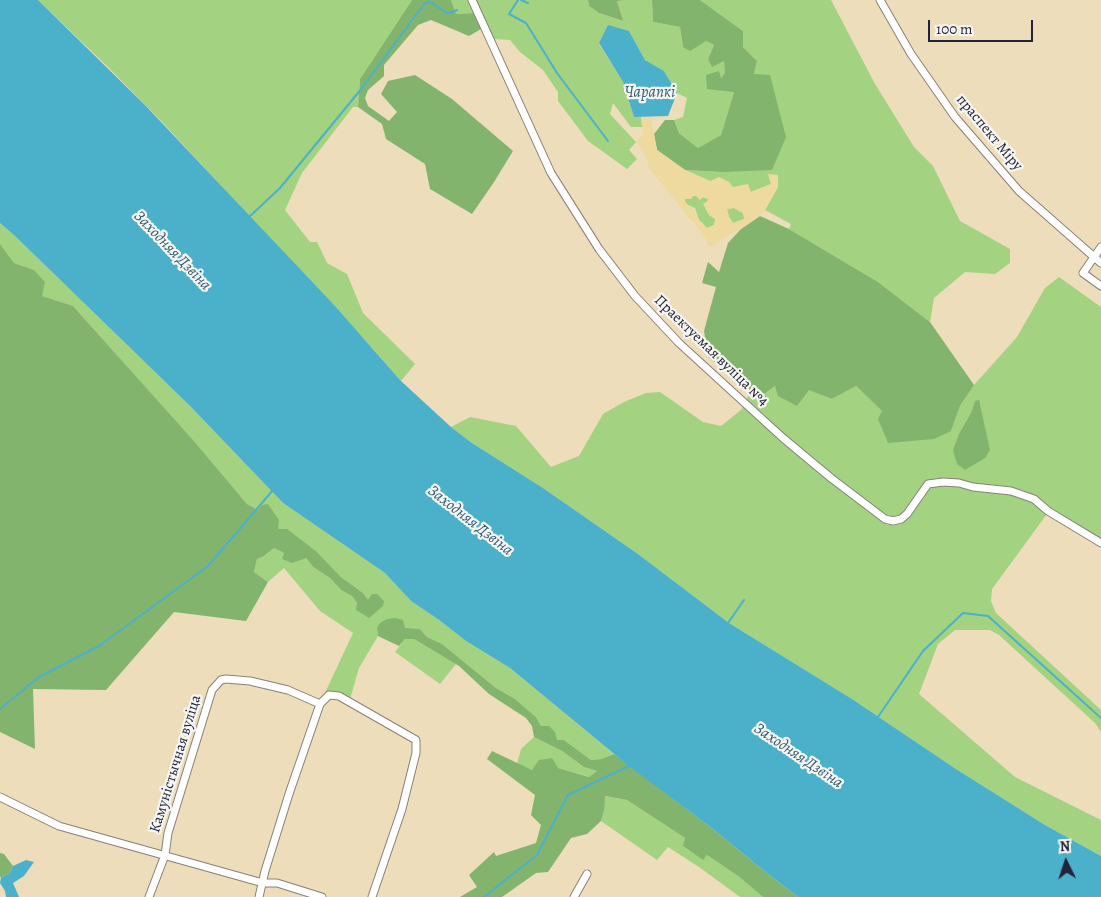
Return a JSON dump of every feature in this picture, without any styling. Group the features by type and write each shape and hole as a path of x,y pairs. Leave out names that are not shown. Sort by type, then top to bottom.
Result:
{"street":[{"name":"Праектуемая вуліца №4","path":"472,0 551,173 599,249 634,296 679,343 783,438 830,478 885,519 893,521 901,519 907,514 928,484 943,482 959,483 973,487 1012,491 1034,499 1048,510 1101,542"},
{"name":"праспект Міру","path":"880,0 911,54 955,117 1019,192 1101,263"},
{"path":"1101,247 1082,273 1101,286"},
{"name":"Камуністычная вуліца","path":"320,704 288,690 250,681 221,680 215,686 168,833 165,854 263,883 277,883 322,897"},
{"path":"260,897 289,794 320,704 329,695 339,696 409,735 417,743 402,809 372,897"},
{"path":"0,797 59,826 165,854 149,897"},
{"path":"574,897 587,874"}],"green space":[{"path":"38,0 412,0 360,79 358,107 353,107 302,173 285,210 310,242 317,242 327,263 347,274 363,313 415,364 401,381 163,123"},
{"path":"412,0 451,0 456,14 475,13 481,29 469,36 431,20 418,25 384,65 384,76 368,90 365,98 368,106 389,121 397,112 381,94 388,81 415,75 452,99 513,151 472,214 430,189 425,164 386,139 382,124 358,107 360,79"},
{"path":"451,0 469,0 475,13 456,14"},
{"path":"474,0 588,0 589,6 599,13 622,21 617,0 652,0 653,22 680,27 683,47 706,41 714,45 708,59 724,61 726,73 720,78 706,75 734,92 721,135 698,148 679,133 674,120 683,117 687,98 677,93 664,71 645,60 629,31 599,44 623,82 634,117 641,117 642,127 631,127 613,103 610,114 636,142 629,150 637,159 627,169 588,141 558,101 558,92 543,70 520,52 510,40 494,39"},
{"path":"588,0 623,0 617,1 623,21 599,13 589,6"},
{"path":"652,0 700,0 743,31 743,47 757,61 754,74 770,75 786,137 772,170 721,172 685,170 657,150 654,134 665,120 674,120 679,133 698,148 721,135 734,92 707,89 706,75 719,71 721,78 725,73 724,61 712,67 708,59 714,45 706,41 690,51 683,47 680,27 653,22"},
{"path":"700,0 831,0 875,84 914,147 933,166 960,221 1010,249 1010,263 995,274 965,272 934,298 930,322 878,282 789,229 791,224 765,210 778,187 769,175 771,184 751,192 710,181 685,170 721,172 757,61 743,47 743,31"},
{"path":"696,195 708,199 704,203 716,219 714,225 707,228 699,220 695,208 685,202 685,199 691,199"},
{"path":"734,208 743,213 745,219 733,223 727,209"},
{"path":"760,216 789,229 878,282 930,322 974,385 960,406 951,431 934,439 888,443 878,419 882,411 856,386 832,399 809,390 797,406 778,396 775,386 763,395 751,391 708,357 704,331 716,287 702,283 708,262 719,272 728,243 741,229"},
{"path":"0,223 190,406 283,503 385,573 411,601 466,641 510,668 614,754 601,759 591,760 564,740 557,741 541,726 536,717 515,699 496,688 442,644 427,637 420,629 377,628 378,636 359,668 350,699 334,692 324,695 353,633 320,611 284,568 268,582 254,572 257,559 274,548 284,553 306,558 313,567 330,578 341,590 352,596 357,603 368,601 363,593 341,577 317,552 278,529 258,510 247,504 194,441 73,306 41,296 44,282 34,270 14,263 0,244"},
{"path":"0,244 14,263 34,270 45,282 42,296 73,306 194,441 247,504 258,510 262,505 268,504 279,520 278,529 287,529 317,552 341,577 363,593 368,600 372,594 377,594 384,601 383,606 369,618 356,610 357,603 352,596 341,590 330,578 313,567 306,558 292,563 282,559 284,553 274,548 257,559 254,572 268,582 246,621 174,612 106,690 33,689 35,749 0,732"},
{"path":"1059,277 1101,307 1101,545 1047,514 992,589 991,601 996,613 1101,710 1101,732 1095,723 999,635 990,630 955,630 938,644 919,694 1015,777 1101,820 1101,856 1045,825 956,769 852,699 729,623 638,554 451,427 470,417 516,426 551,467 579,456 603,414 624,402 646,393 660,392 703,422 721,426 741,410 751,391 763,395 775,386 809,389 832,399 856,386 882,411 951,431 960,406 974,385 1017,337 1045,288"},
{"path":"979,400 990,450 985,458 965,470 957,464 953,450 975,401"},
{"path":"387,619 403,620 405,628 420,629 427,637 442,644 496,688 515,699 536,717 541,726 549,726 555,732 557,740 564,740 591,760 601,759 614,754 798,897 763,897 738,876 707,855 703,860 683,846 685,838 627,800 605,796 601,821 587,834 571,838 548,872 536,873 502,897 460,897 477,887 469,875 494,852 496,856 536,843 541,825 531,815 535,795 487,759 492,751 532,770 539,760 552,758 558,768 589,777 597,771 584,767 562,751 534,737 532,726 526,718 489,694 459,666 414,639 405,639 399,646 378,636 377,628 380,623"},
{"path":"405,639 414,639 456,664 440,684 395,652"},
{"path":"534,737 562,751 584,767 597,771 590,777 558,768 532,770 517,764 521,749"},
{"path":"604,796 627,800 685,838 684,847 703,859 707,855 738,876 763,897 740,897 668,847 657,860 601,821 604,811"},
{"path":"0,853 4,854 13,866 9,874 1,877 0,877"}],"sand":[{"path":"641,117 651,117 657,150 685,170 710,181 719,177 729,182 733,187 748,184 751,192 771,184 768,174 778,175 778,187 760,216 712,247 707,245 707,240 648,167 648,160 636,142 643,134","holes":["693,196 700,200 703,197 708,199 703,204 709,215 715,219 714,225 707,228 699,220 694,208 685,202 685,199 691,199","734,208 743,213 744,219 733,223 727,209"]}],"water":[{"name":"Заходняя Дзвіна","path":"0,0 38,0 144,104 334,305 401,381 451,427 638,554 729,623 852,699 956,769 1045,825 1101,856 1101,897 798,897 709,826 630,767 510,668 466,641 411,601 385,573 283,503 190,406 0,223"},
{"name":"Чарапкі","path":"608,25 629,31 645,60 664,71 677,93 668,116 634,117 623,82 599,43"},
{"path":"26,860 34,862 24,876 13,883 19,897 6,897 0,883 1,877 9,874 13,866"}],"waterway":[{"path":"518,0 509,14 526,23 557,73 608,141"},
{"path":"521,0 528,3"},
{"path":"248,218 280,188 362,88 424,4 432,3 445,12 450,13 457,10"},
{"path":"0,709 39,677 99,646 208,566 273,490"},
{"path":"728,623 744,600"},
{"path":"878,717 923,651 963,613 988,616 1101,718"},
{"path":"484,897 537,855 568,795 631,765"}]}
